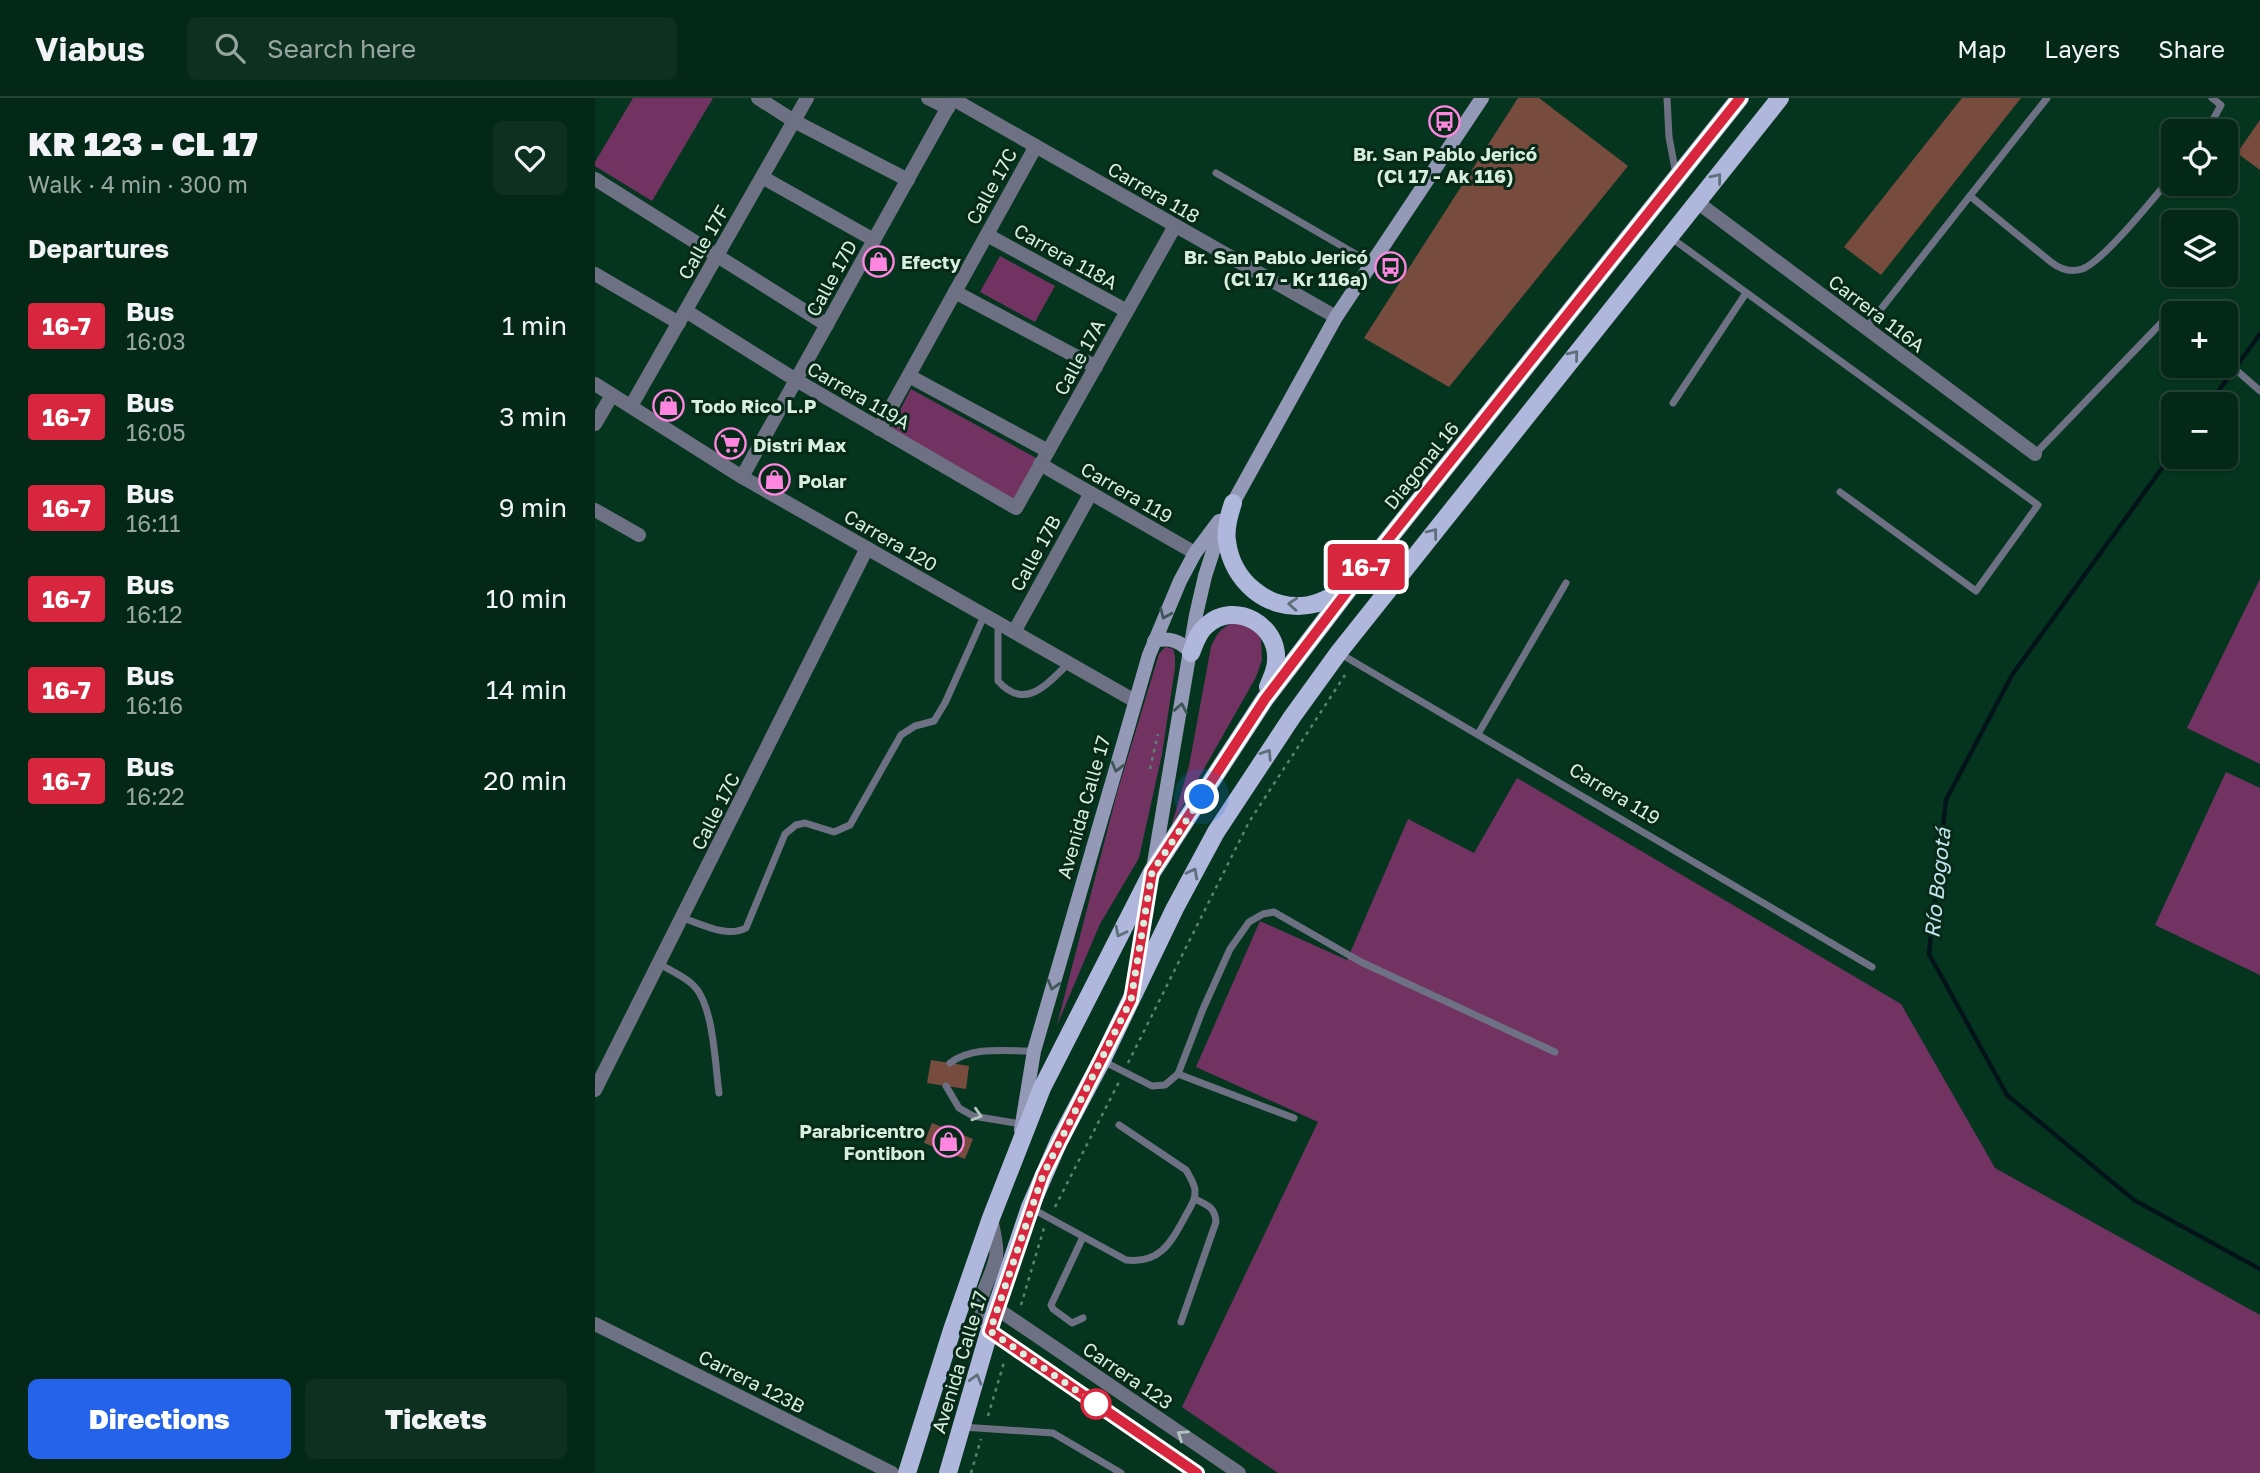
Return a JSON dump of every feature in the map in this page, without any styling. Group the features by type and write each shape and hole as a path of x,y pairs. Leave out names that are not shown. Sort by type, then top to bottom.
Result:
{"main road":[{"name":"Avenida Calle 17","path":"948,1473 996,1308 1030,1208 1059,1141 1131,1000 1196,615 1217,539 1233,503 1336,317 1482,98"},
{"name":"Diagonal 16","path":"1152,872 1265,699 1355,581 1740,98"},
{"path":"1131,1000 1175,908 1216,832 1291,717 1346,657 1669,237 1780,98"},
{"name":"Avenida Calle 17","path":"1021,1132 1034,1051 1154,641 1195,553 1233,503"},
{"path":"1233,503 1226,539 1230,558 1239,576 1252,590 1269,601 1289,606 1308,605 1327,599 1355,581"},
{"path":"1154,641 1171,639 1179,642 1191,653 1197,637 1207,624 1222,616 1239,615 1254,620 1267,630 1275,645 1276,662 1265,699"},
{"name":"Avenida Calle 17","path":"907,1473 952,1330 1021,1132 1067,1035 1152,872"}],"street":[{"path":"758,98 794,121 908,180"},
{"name":"Calle 17F","path":"631,406 807,98"},
{"name":"Carrera 118","path":"928,98 951,102 1035,146 1336,317"},
{"name":"Calle 17D","path":"743,477 951,102"},
{"name":"Calle 17C","path":"879,429 1035,146"},
{"path":"762,177 874,240"},
{"path":"595,179 827,325"},
{"name":"Carrera 116A","path":"1697,202 2035,454"},
{"name":"Calle 17A","path":"1016,508 1175,226"},
{"name":"Carrera 118A","path":"987,235 1127,311"},
{"name":"Carrera 119A","path":"595,274 682,317 796,380 1016,508"},
{"path":"955,292 1095,367"},
{"name":"Carrera 119","path":"909,376 1044,458 1091,493 1195,553"},
{"name":"Carrera 120","path":"595,384 743,477 1135,701"},
{"path":"595,424 612,394"},
{"name":"Calle 17B","path":"1014,632 1091,493"},
{"path":"595,510 639,535"},
{"name":"Calle 17C","path":"595,1090 867,548"},
{"path":"991,1218 997,1255 980,1299 983,1319 990,1331 1197,1473"},
{"name":"Carrera 123","path":"996,1308 1239,1473"},
{"name":"Carrera 123B","path":"595,1324 892,1473"}],"lane":[{"path":"1667,98 1669,137 1677,178"},
{"path":"1865,328 2047,98"},
{"path":"2212,98 2221,105 2213,119"},
{"path":"1216,173 1372,264"},
{"path":"1970,196 2060,269 2071,271 2084,269 2107,250 2161,189"},
{"path":"1669,237 2038,505 1976,591 1840,492"},
{"path":"1673,403 1746,293"},
{"path":"2035,454 2161,323"},
{"path":"2238,372 2258,389"},
{"path":"1478,734 1566,583"},
{"path":"683,918 737,933 746,928 785,834 805,822 834,832 850,825 901,735 915,726 934,721 945,703 984,615"},
{"path":"998,623 998,681 1008,692 1021,696 1041,690 1069,664"},
{"name":"Carrera 119","path":"1346,657 1872,967"},
{"path":"1102,1060 1151,1086 1165,1085 1178,1074 1230,949 1249,922 1263,914 1274,912 1361,962 1555,1052"},
{"path":"660,964 692,983 700,993 708,1015 719,1093"},
{"path":"950,1063 960,1056 976,1052 1034,1051"},
{"path":"1178,1074 1294,1118"},
{"path":"946,1086 959,1108 973,1116 1021,1132"},
{"path":"1030,1208 1126,1260 1138,1261 1154,1256 1168,1247 1195,1199 1192,1180 1186,1170 1119,1125"},
{"path":"1181,1322 1216,1222 1212,1208 1195,1199"},
{"path":"1083,1237 1051,1305 1072,1323 1083,1318"},
{"path":"962,1427 1053,1433 1121,1473"}],"path":[{"path":"1041,1235 1249,822 1346,657"},
{"path":"1150,769 1158,734"}],"shaded area":[{"path":"633,98 713,98 652,201 595,166"},
{"path":"1000,256 1055,286 1035,322 980,292"},
{"path":"911,389 1036,458 1014,500 891,428"},
{"path":"2260,579 2260,764 2187,728"},
{"path":"1236,622 1254,627 1261,640 1262,660 1256,677 1171,827 1189,766 1211,647 1220,631"},
{"path":"1165,647 1173,649 1175,668 1162,754 1139,858 1100,924 1057,1025 1117,793 1159,654"},
{"path":"2226,772 2260,788 2260,975 2155,925"},
{"path":"1517,778 1901,1004 1995,1168 2260,1315 2260,1473 1278,1473 1182,1407 1318,1122 1196,1067 1260,921 1347,960 1408,819 1474,853"}],"building":[{"path":"1518,98 1539,98 1628,166 1449,387 1364,338"},
{"path":"1962,98 2021,98 1881,275 1844,247"},
{"path":"2260,120 2260,170 2238,152"},
{"path":"931,1060 969,1066 966,1089 927,1083"},
{"name":"Parabricentro Fontibon","path":"932,1123 973,1139 965,1159 924,1143"}],"waterway":[{"name":"Río Bogotá","path":"2218,392 2260,334"},
{"name":"Río Bogotá","path":"2161,469 2012,675 1946,800 1929,954 2007,1095 2134,1200 2260,1269"}],"bus line":[{"name":"16-7","path":"1197,1473 990,1331 1043,1175 1131,1000 1152,872 1265,699 1355,581 1740,98"}],"place":[{"name":"Br. San Pablo Jericó (Cl 17 - Ak 116)","path":"1445,122"},
{"name":"Efecty","path":"878,261"},
{"name":"Br. San Pablo Jericó (Cl 17 - Kr 116a)","path":"1391,267"},
{"name":"Todo Rico L.P","path":"668,405"},
{"name":"Distri Max","path":"730,444"},
{"name":"Polar","path":"775,480"},
{"name":"Parabricentro Fontibon","path":"948,1141"}],"route":[{"path":"1096,1404 990,1331 1043,1175 1131,1000 1152,872 1202,797"}]}
